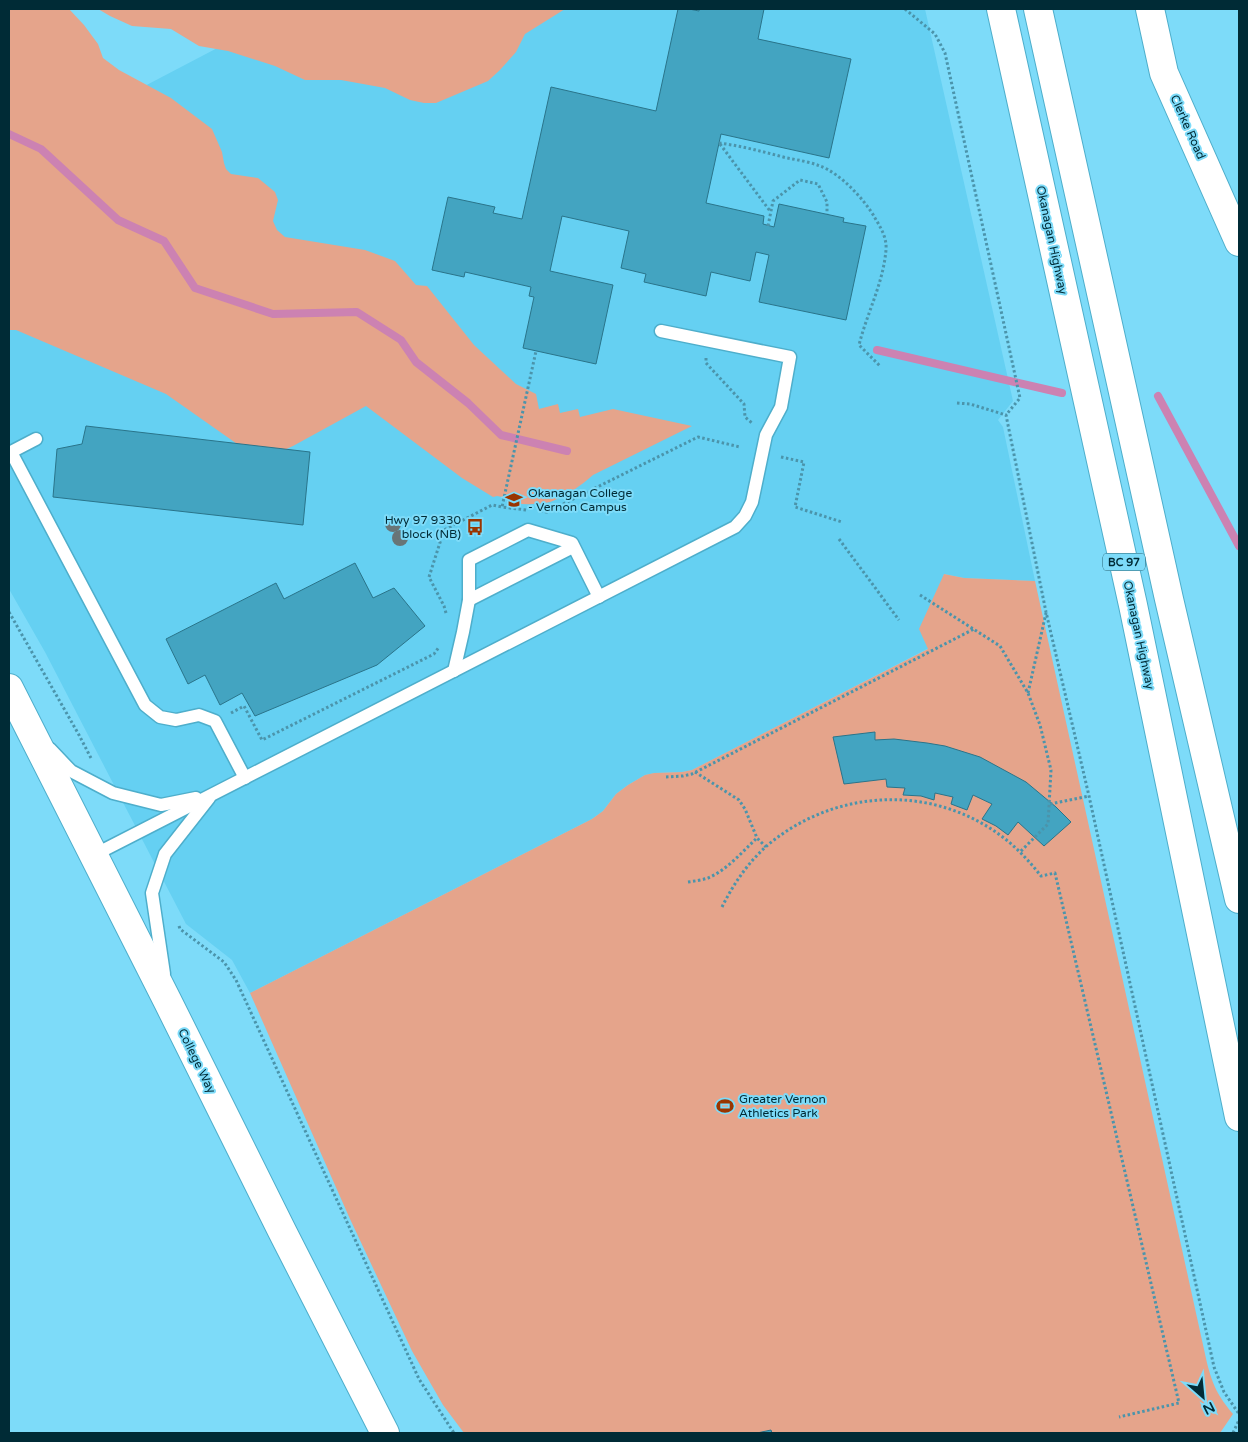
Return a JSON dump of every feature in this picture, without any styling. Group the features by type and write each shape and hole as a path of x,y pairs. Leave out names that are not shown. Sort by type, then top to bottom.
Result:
{"main road":[{"name":"Okanagan Highway","path":"1001,9 1133,606 1239,1117"},
{"name":"BC 97","path":"1038,9 1169,600 1239,900"},
{"name":"Clerke Road","path":"1150,9 1164,73 1239,242"},
{"name":"College Way","path":"9,688 385,1433"}],"lane":[{"path":"94,855 735,527 745,516 752,502 766,435 781,407 790,357 661,331"},
{"path":"36,439 11,452 145,705 160,717 176,720 199,715 216,721 245,778"},
{"path":"454,671 469,600 469,560 528,530 572,543 599,596"},
{"path":"469,600 573,547"},
{"path":"29,726 71,771 113,793 161,805 213,794"},
{"path":"168,1002 152,893 165,854 213,794"}],"path":[{"path":"905,9 935,34 945,53 1020,398 1006,415"},
{"path":"771,212 719,144 735,145 822,166 853,189 871,211 884,233 886,248 878,290 864,325 859,346 880,366"},
{"path":"768,226 773,201 800,180 818,184 827,202 827,214"},
{"path":"707,340 706,363 744,404 744,417 766,435"},
{"path":"502,507 536,351"},
{"path":"957,403 970,404 1006,415"},
{"path":"1006,415 1046,612 1089,796 1214,1367 1224,1392 1239,1414"},
{"path":"538,511 546,512 698,437 740,447"},
{"path":"776,456 804,462 796,508 842,522"},
{"path":"446,615 444,606 428,577 444,530 492,505 529,510"},
{"path":"838,539 899,620"},
{"path":"920,594 1000,646 1028,693 1040,725 1051,770 1050,804 1048,824 1020,852"},
{"path":"9,612 95,766"},
{"path":"1028,693 1046,612"},
{"path":"666,777 682,776 695,772 974,629"},
{"path":"216,721 244,706 262,740 434,654 442,643"},
{"path":"695,772 739,800 758,838 766,847"},
{"path":"1050,804 1089,796"},
{"path":"722,907 732,887 746,868 766,847 794,827 819,813 846,804 881,799 931,804 953,810 978,821 1004,838 1020,852 1041,876 1055,873 1179,1403 1119,1417"},
{"path":"688,882 707,878 721,870 758,838"},
{"path":"177,922 180,929 224,962 236,980 419,1378 454,1433"},
{"path":"1233,1433 1239,1420"}],"shaded area":[{"path":"9,9 69,9 98,44 103,58 119,70 171,98 212,129 222,152 226,169 231,174 258,178 275,192 278,200 273,221 277,230 285,237 365,250 395,261 416,285 427,286 474,345 516,384 536,394 539,409 558,404 560,413 578,409 580,417 613,409 692,426 593,475 584,483 556,500 541,504 514,504 512,499 493,497 462,478 366,406 273,455 240,446 166,394 16,330 9,330"},
{"path":"98,9 565,9 525,34 516,52 488,81 436,103 424,103 410,100 385,88 341,80 305,80 275,66 228,51 199,46 171,29 132,26"},
{"name":"Okanagan College - Vernon Campus","path":"292,9 925,9 1013,401 998,420 1003,427 1035,581 964,578 944,574 929,648 692,770 645,775 616,794 603,811 592,819 250,993 232,960 186,924 45,652 9,589 9,157"},
{"name":"Greater Vernon Athletics Park","path":"944,574 964,578 1035,581 1207,1363 1211,1378 1223,1402 1233,1414 1220,1433 464,1433 443,1405 412,1351 350,1219 250,993 592,819 603,811 616,794 645,775 692,770 928,649 919,629"}],"building":[{"path":"678,9 699,11 699,9 764,9 758,39 851,59 829,158 721,134 706,203 764,216 763,224 774,227 779,204 844,218 843,222 866,226 846,320 759,302 769,255 756,252 750,281 711,272 706,296 644,282 646,274 621,268 629,231 562,216 550,271 613,285 596,364 523,348 534,297 529,296 531,287 465,272 464,277 432,270 448,197 495,207 493,213 522,219 551,87 656,111"},
{"path":"86,426 310,452 303,525 53,497 57,449 82,444"},
{"path":"355,563 373,598 394,588 425,626 377,665 255,716 242,693 220,705 205,675 188,684 166,639 276,583 284,599"},
{"path":"875,732 875,740 894,739 927,743 945,746 980,757 1026,782 1071,822 1044,846 1018,822 1008,835 982,819 992,804 973,795 967,810 951,804 953,797 935,793 934,800 921,796 903,795 905,788 887,787 886,779 844,784 833,737"},
{"path":"771,1430 772,1433 757,1433"}],"waterway":[{"path":"9,134 41,149 118,220 164,241 195,288 273,314 357,312 401,340 416,362 468,403 501,435 567,451"},
{"path":"877,350 1062,393"},
{"path":"1158,396 1239,546"}],"place":[{"name":"Okanagan College - Vernon Campus","path":"514,500"},
{"name":"Hwy 97 9330 block (NB)","path":"475,527"},
{"name":"Greater Vernon Athletics Park","path":"725,1106"}]}
